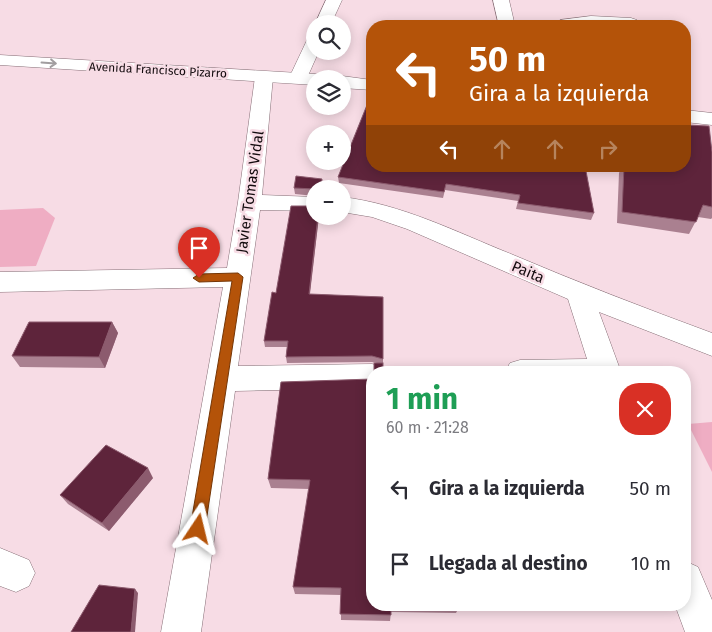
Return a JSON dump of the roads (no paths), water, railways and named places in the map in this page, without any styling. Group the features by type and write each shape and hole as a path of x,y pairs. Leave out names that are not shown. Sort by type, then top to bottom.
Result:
{"street":[{"path":"327,15 334,0"},
{"path":"501,0 506,20"},
{"name":"Avenida Francisco Pizarro","path":"0,60 306,79"},
{"name":"Javier Tomas Vidal","path":"181,632 250,202 264,77"},
{"path":"351,83 366,84"},
{"path":"691,116 712,118"},
{"path":"250,202 306,204"},
{"name":"Paita","path":"351,205 395,217 579,293 712,345"},
{"path":"0,282 238,277"},
{"path":"579,293 604,366"},
{"path":"223,379 366,376"},
{"path":"691,596 705,632"}]}
